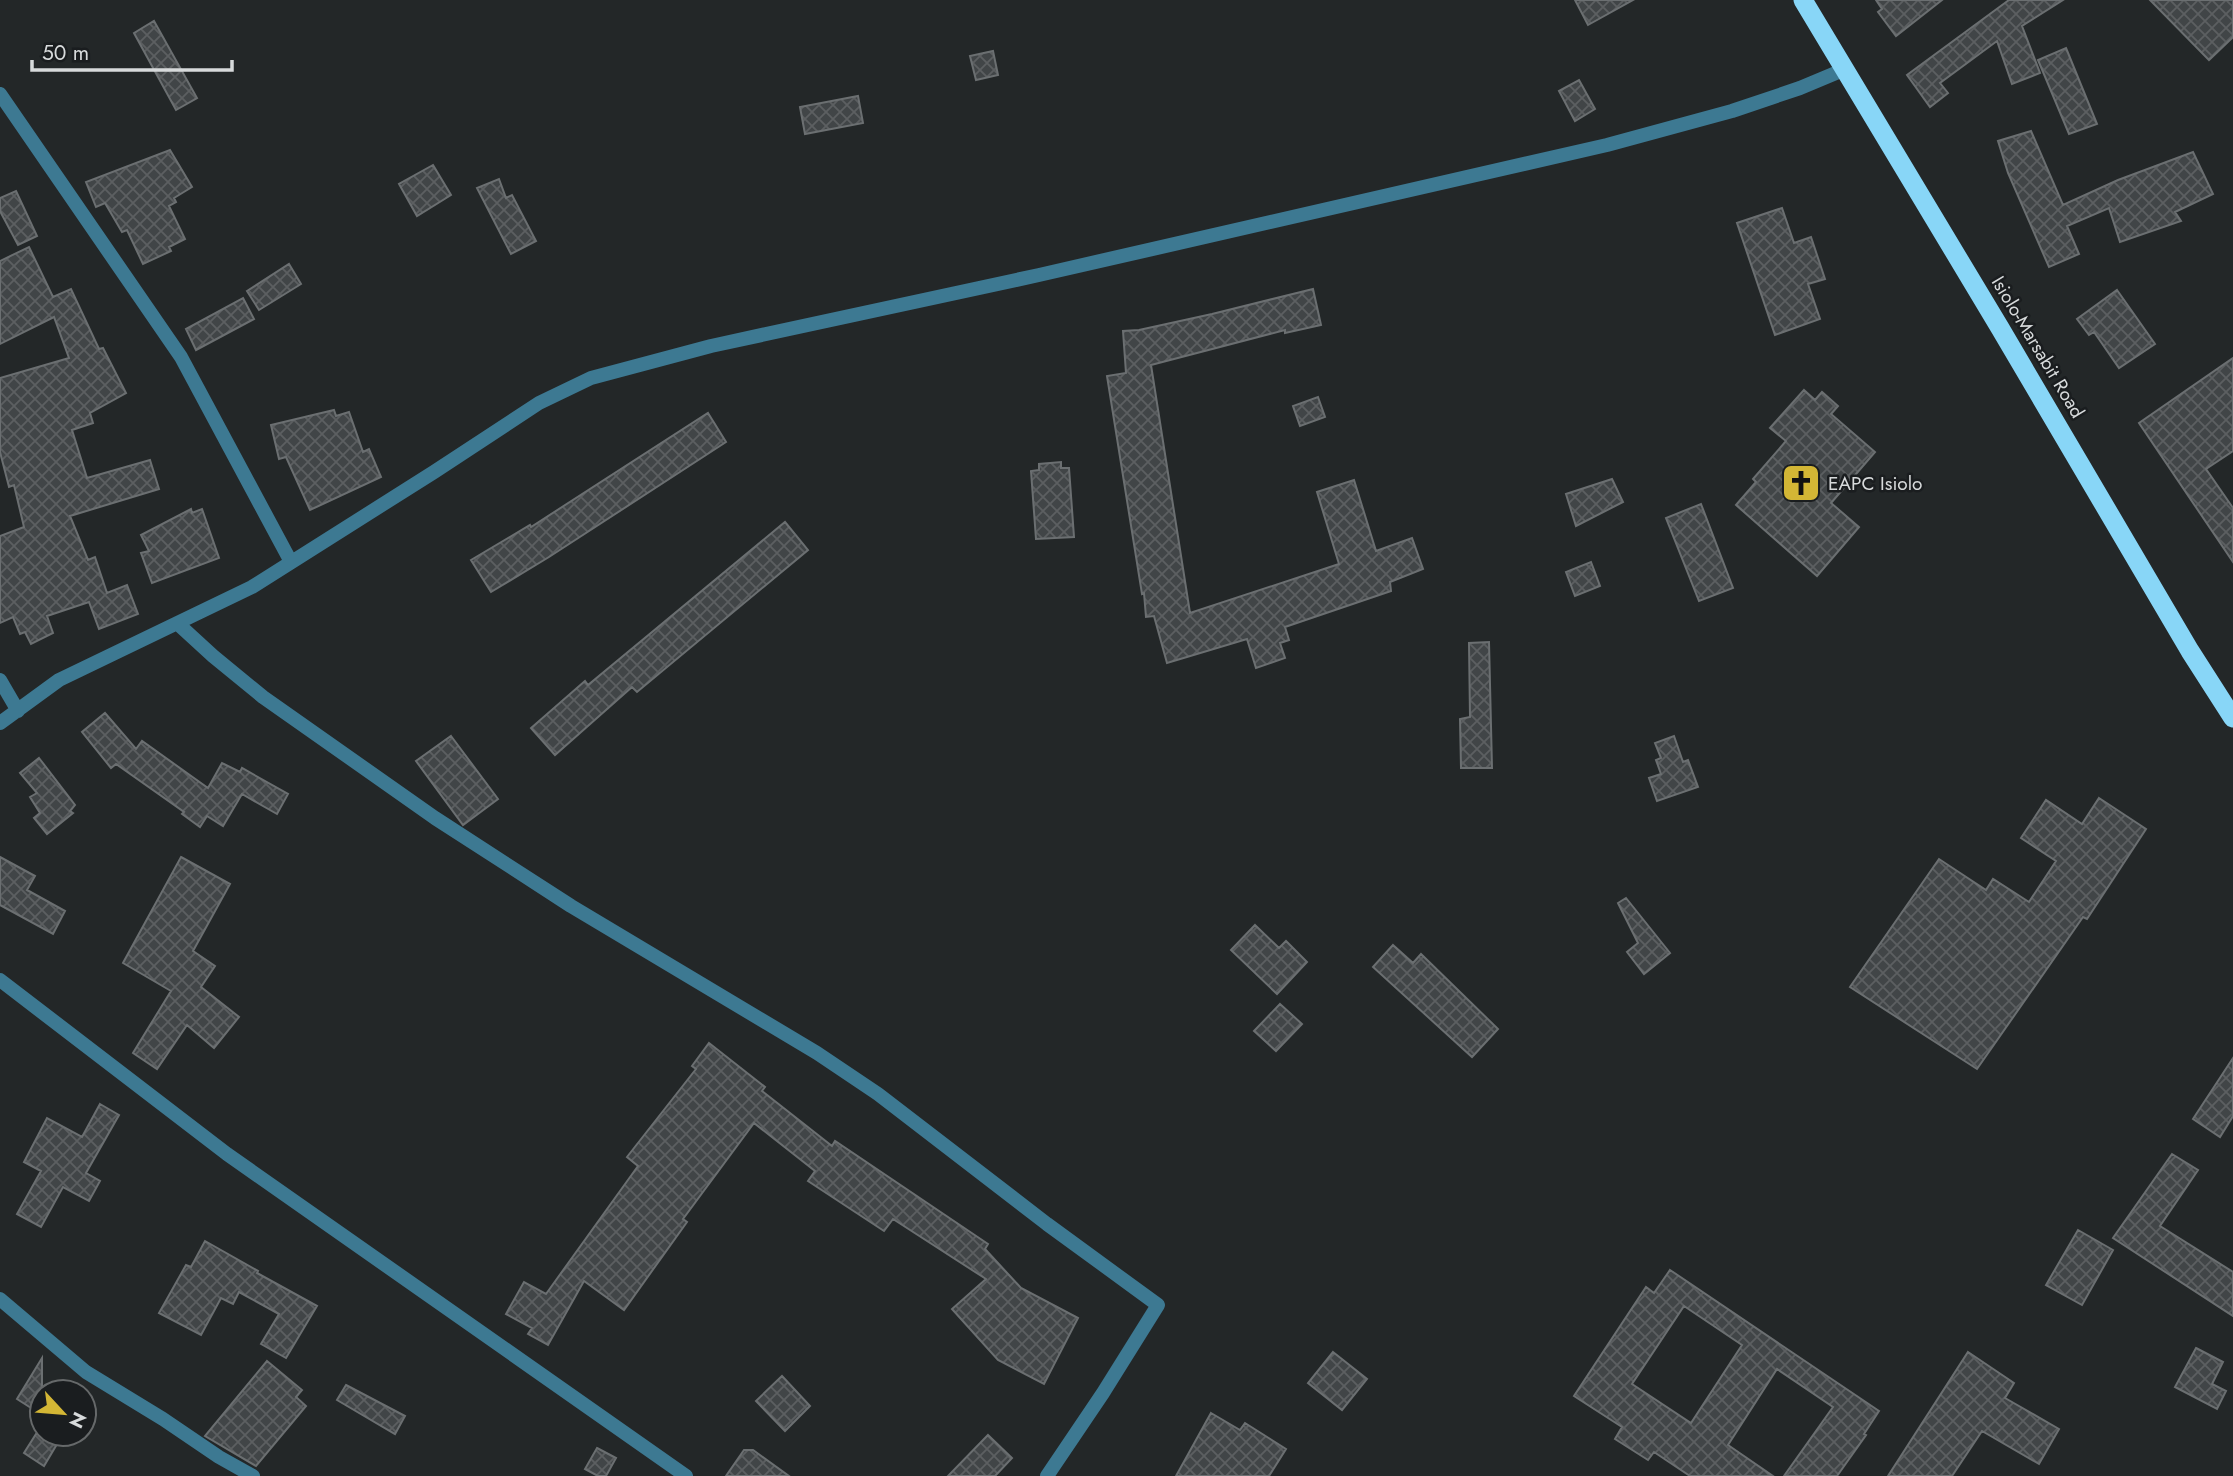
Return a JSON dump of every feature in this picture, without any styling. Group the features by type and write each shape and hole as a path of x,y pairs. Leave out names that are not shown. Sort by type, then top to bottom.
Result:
{"highway":[{"name":"Isiolo-Marsabit Road","path":"1802,0 1979,292 2190,651 2233,718"}],"street":[{"path":"0,723 59,680 252,587 539,403 591,378 711,346 1039,275 1607,145 1732,111 1800,88 1843,69"},
{"path":"0,94 181,357 291,562"},
{"path":"177,623 263,697 435,818 570,906 817,1053 878,1094 1047,1224 1158,1305 1103,1393 1046,1476"},
{"path":"0,680 18,711"},
{"path":"0,981 228,1154 686,1476"},
{"path":"0,1299 86,1372 253,1476"}],"building":[{"path":"1575,0 1633,0 1588,25"},
{"path":"1876,0 1942,0 1896,36 1878,12 1882,9"},
{"path":"2009,0 2063,0 2022,26 2040,73 2012,84 1997,41 1940,83 1948,93 1930,107 1907,75"},
{"path":"2150,0 2233,0 2233,37 2209,60"},
{"path":"154,21 197,98 176,110 134,33"},
{"path":"2066,48 2097,124 2069,134 2038,60"},
{"path":"993,51 998,75 976,80 970,56"},
{"path":"1579,80 1595,109 1575,121 1559,91"},
{"path":"858,96 863,123 805,134 800,107"},
{"path":"2031,131 2063,205 2118,180 2193,152 2213,194 2175,212 2181,221 2120,242 2109,208 2067,226 2079,254 2049,267 2008,173 1998,141"},
{"path":"170,150 192,187 174,198 176,202 169,206 185,239 169,247 171,251 143,264 127,230 122,232 105,203 96,207 86,182"},
{"path":"433,165 451,195 417,216 399,184"},
{"path":"499,179 506,198 512,195 536,241 511,254 477,188"},
{"path":"16,191 37,236 18,245 0,211 0,198"},
{"path":"1782,208 1794,243 1811,237 1825,279 1808,284 1820,319 1775,335 1737,223"},
{"path":"29,247 53,297 71,289 99,349 103,348 126,393 90,413 93,423 72,430 87,478 150,460 159,489 70,516 88,560 95,557 107,593 127,585 138,614 99,629 89,602 47,616 53,633 31,644 25,632 20,634 13,617 0,623 0,536 24,527 14,485 9,487 0,452 0,378 69,358 54,317 0,344 0,261"},
{"path":"289,264 301,284 259,310 247,291"},
{"path":"1313,289 1321,325 1285,333 1285,330 1151,365 1190,613 1339,564 1317,492 1354,480 1376,551 1412,538 1423,569 1390,582 1391,591 1285,627 1289,640 1280,643 1285,658 1256,668 1247,639 1167,663 1154,616 1146,617 1107,376 1126,373 1123,331 1212,314"},
{"path":"2117,290 2155,344 2119,368 2094,332 2089,335 2077,319"},
{"path":"243,298 254,319 196,350 186,329"},
{"path":"2233,358 2233,451 2206,469 2233,508 2233,562 2139,423"},
{"name":"EAPC Isiolo","path":"1804,390 1815,400 1822,392 1838,406 1831,414 1875,452 1831,503 1859,527 1817,576 1736,505 1756,482 1753,479 1786,441 1770,428"},
{"path":"1318,397 1325,417 1300,426 1293,406"},
{"path":"334,410 336,416 349,412 363,452 369,449 381,477 310,510 286,457 279,459 271,425"},
{"path":"708,413 726,442 491,592 471,560 530,525 531,527"},
{"path":"1061,462 1061,468 1069,468 1074,537 1036,539 1031,471 1039,470 1039,464"},
{"path":"1612,479 1623,502 1576,526 1566,494"},
{"path":"1701,504 1733,588 1699,601 1666,518"},
{"path":"191,509 192,513 202,509 219,558 152,583 141,553 149,551 141,535"},
{"path":"785,522 808,550 637,692 632,687 555,755 531,728 585,681 588,685"},
{"path":"1591,562 1600,586 1575,596 1566,572"},
{"path":"1489,642 1492,768 1461,768 1460,719 1470,717 1469,643"},
{"path":"105,713 136,749 142,741 208,788 222,763 240,772 242,768 288,794 277,814 242,794 223,826 207,816 200,827 182,814 184,812 116,764 111,768 82,732"},
{"path":"451,736 498,799 463,825 416,761"},
{"path":"1674,736 1683,762 1688,760 1698,787 1657,801 1649,778 1661,774 1656,760 1661,758 1655,743"},
{"path":"39,758 75,805 70,811 73,813 47,834 34,818 40,813 30,797 37,793 20,773"},
{"path":"2099,798 2146,829 2087,919 2083,917 1977,1069 1850,987 1939,859 1986,890 1993,879 2029,902 2056,861 2021,838 2046,800 2082,824"},
{"path":"0,857 35,876 27,890 65,911 53,934 0,905"},
{"path":"181,857 230,884 193,951 215,966 201,987 239,1017 214,1048 187,1025 157,1069 133,1053 171,991 123,963"},
{"path":"1626,898 1670,953 1644,974 1627,952 1638,943 1618,903"},
{"path":"1255,925 1279,948 1286,941 1307,962 1277,994 1231,950"},
{"path":"1393,945 1413,963 1421,954 1498,1029 1472,1057 1373,967"},
{"path":"1280,1004 1302,1024 1276,1051 1254,1031"},
{"path":"709,1043 765,1087 762,1091 832,1146 835,1141 988,1244 985,1249 1021,1288 1078,1318 1044,1384 998,1360 952,1309 986,1279 893,1219 884,1231 808,1181 815,1171 754,1123 683,1219 687,1222 624,1310 584,1281 548,1345 528,1334 532,1328 506,1314 524,1282 546,1294 638,1166 627,1157 696,1069 692,1066"},
{"path":"2233,1058 2233,1116 2220,1137 2193,1119"},
{"path":"100,1104 119,1115 86,1173 100,1181 89,1201 63,1187 41,1227 17,1214 41,1171 24,1162 47,1118 82,1137"},
{"path":"2172,1154 2198,1170 2160,1226 2233,1272 2233,1316 2113,1238"},
{"path":"2078,1230 2113,1250 2082,1305 2046,1285"},
{"path":"205,1241 317,1306 286,1358 261,1344 279,1314 239,1292 233,1304 221,1298 201,1335 159,1313 186,1265 191,1267"},
{"path":"1670,1270 1879,1411 1864,1434 1866,1435 1837,1476 1784,1476 1833,1407 1777,1369 1728,1445 1773,1476 1690,1476 1654,1452 1648,1460 1615,1439 1622,1427 1574,1396 1646,1287 1654,1293","holes":["1684,1306 1742,1345 1691,1423 1632,1384"]},
{"path":"2196,1348 2223,1362 2212,1384 2226,1391 2217,1409 2175,1387"},
{"path":"1333,1352 1367,1379 1342,1410 1308,1383"},
{"path":"1968,1352 2014,1383 2005,1398 2059,1429 2039,1464 1982,1431 1952,1476 1888,1476"},
{"path":"42,1358 42,1378 30,1378"},
{"path":"267,1361 302,1390 296,1397 306,1406 256,1466 205,1436"},
{"path":"782,1376 810,1406 785,1431 756,1401"},
{"path":"28,1381 28,1406 17,1399"},
{"path":"346,1385 405,1416 395,1434 337,1400"},
{"path":"1211,1413 1240,1430 1245,1423 1286,1449 1269,1476 1176,1476"},
{"path":"988,1435 1012,1458 995,1476 948,1476"},
{"path":"28,1447 55,1448 44,1466 24,1453"},
{"path":"597,1448 616,1458 606,1476 598,1476 585,1469"},
{"path":"744,1450 753,1450 789,1476 726,1476"}],"place":[{"name":"EAPC Isiolo","path":"1801,483"}]}
